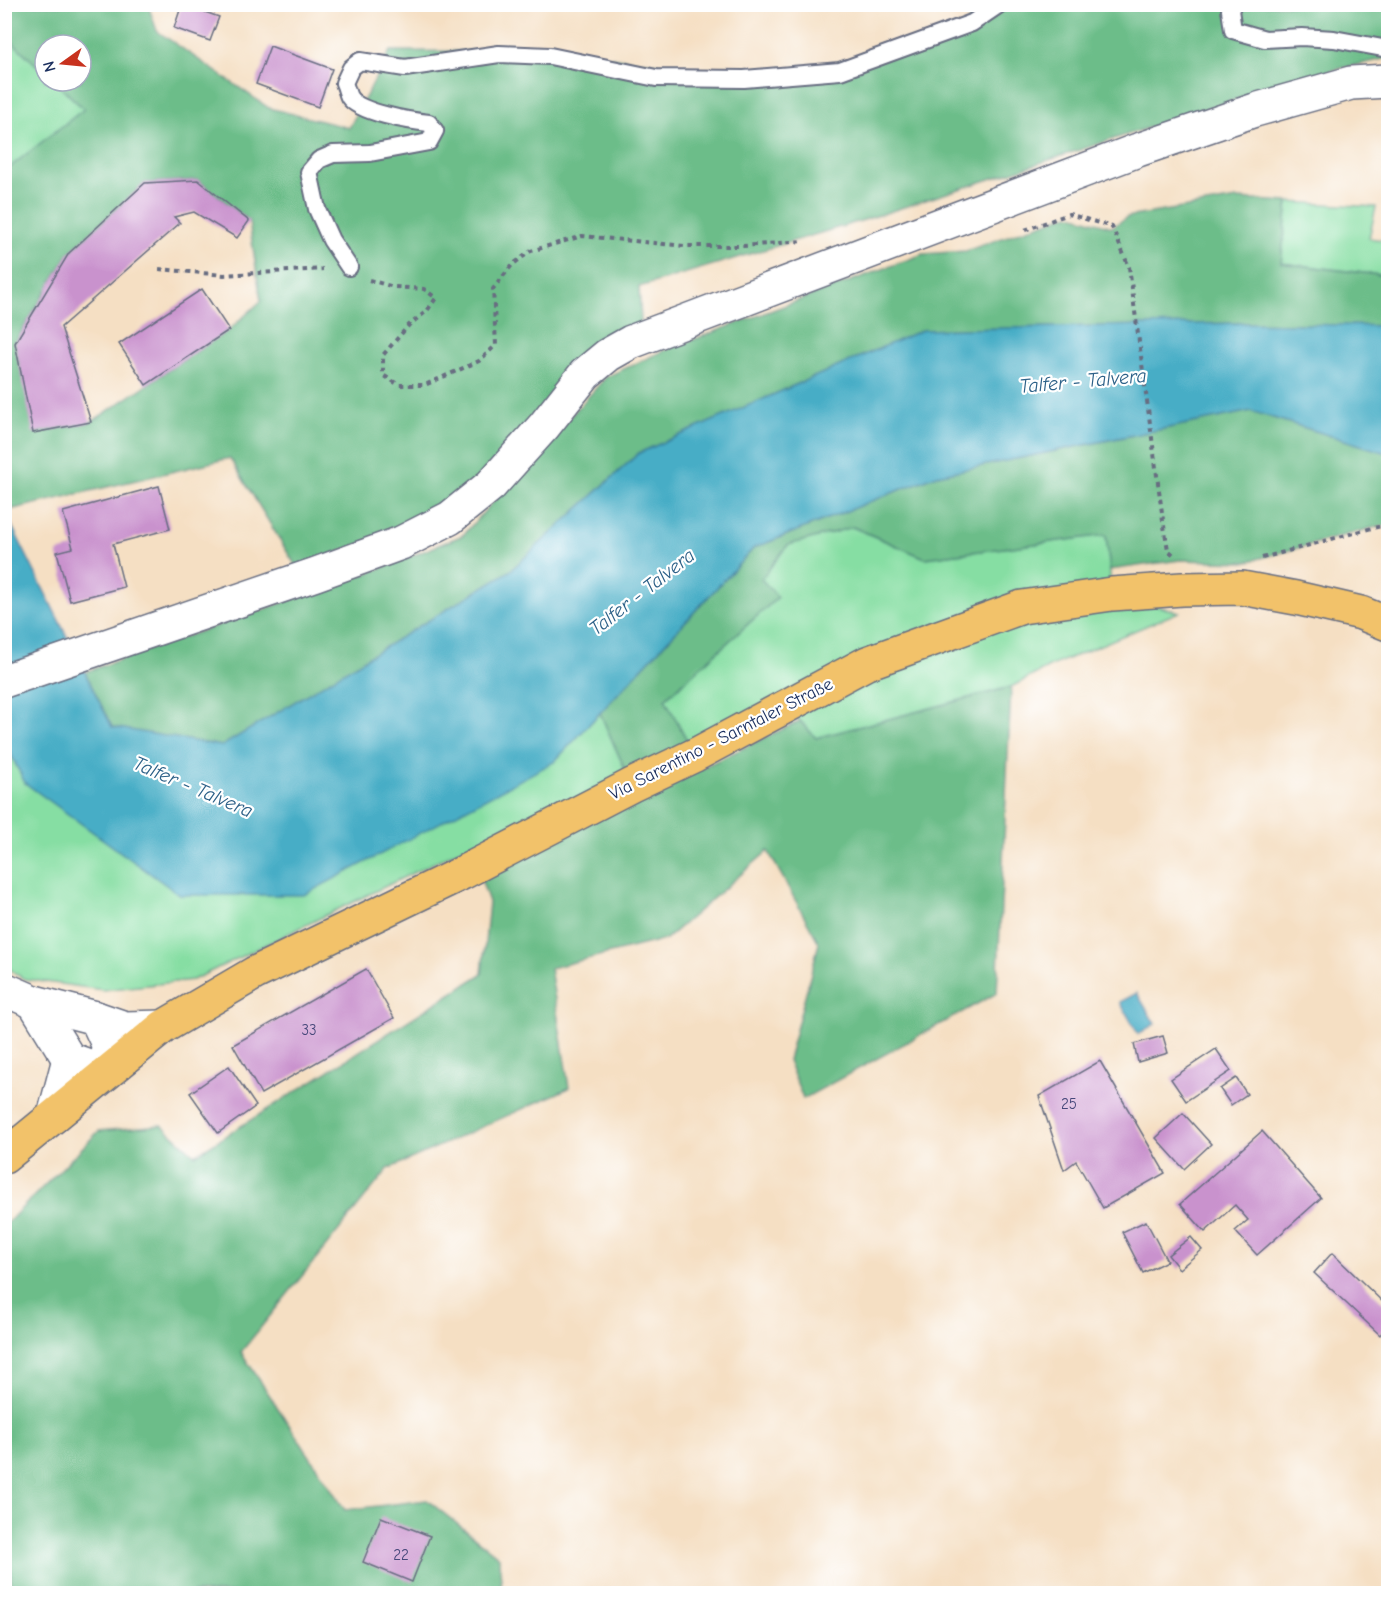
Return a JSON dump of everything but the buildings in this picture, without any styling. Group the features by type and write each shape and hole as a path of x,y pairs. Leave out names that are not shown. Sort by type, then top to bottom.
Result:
{"main road":[{"name":"Via Sarentino - Sarntaler Straße","path":"4,1157 163,1027 255,974 462,873 695,755 867,663 1022,607 1112,594 1242,588 1361,613 1389,624"}],"street":[{"path":"4,681 401,543 450,518 491,485 544,426 585,374 631,342 1138,150 1255,110 1340,86 1351,83 1389,81"},
{"path":"19,996 96,1017 125,1028 163,1027"},
{"path":"19,996 69,1059 106,1072 108,1044 96,1017"},
{"path":"54,1116 69,1059"}],"lane":[{"path":"349,267 331,240 317,209 309,172 319,160 333,154 370,153 429,142 435,131 429,123 361,107 349,98 344,83 351,68 360,61 405,68 499,54 550,56 656,78 744,79 816,73 840,70 972,23 1000,4"},
{"path":"1233,4 1230,10 1233,30 1265,39 1302,37 1334,39 1389,49"}],"path":[{"path":"1018,232 1069,214 1112,227 1130,267 1168,550 1180,560"},
{"path":"159,269 224,275 349,267 367,279 394,287 424,290 436,298 427,311 409,325 383,355 383,375 399,385 425,386 479,361 496,345 493,289 512,265 531,251 582,236 685,246 743,246 806,241"},
{"path":"1257,559 1389,525"}],"green space":[{"path":"5,5 148,5 157,31 269,108 349,128 390,51 576,52 754,78 899,49 965,26 980,5 1388,5 1388,56 1384,59 1311,75 864,220 639,287 641,321 483,479 433,516 297,568 230,458 5,511 5,171 84,109 67,93 93,93 93,33 33,33 33,62 5,35","holes":["198,180 249,221 261,301 229,330 91,422 34,433 15,343 69,253 145,183"]},
{"path":"4,35 33,61 33,93 67,93 84,109 5,171"},
{"path":"1237,199 1288,202 1281,263 1388,276 1388,326 1240,323 922,330 639,453 510,571 222,746 112,727 85,672 390,565 463,535 606,377 663,351 923,254 966,251 1069,214 1112,227 1127,217"},
{"path":"1288,202 1376,207 1369,238 1388,241 1388,276 1281,263"},
{"path":"1251,411 1383,452 1388,451 1388,525 1246,562 1180,560 1110,570 1106,535 925,558 853,527 788,545 761,579 778,597 665,699 695,755 632,785 600,713 754,548 937,475"},
{"path":"852,527 925,558 1106,535 1112,594 1179,612 1051,666 1011,687 816,738 786,706 695,755 665,699 778,597 760,579 788,545"},
{"path":"1011,687 997,993 803,1099 788,1060 819,943 768,851 666,939 550,968 569,1088 388,1169 241,1352 345,1510 427,1500 499,1557 502,1593 11,1593 10,1547 4,1541 4,1226 99,1131 162,1125 195,1155 482,974 489,902 479,874 800,721 816,738"},
{"path":"600,713 632,785 462,849 193,980 103,990 24,979 5,966 4,742 25,783 554,762"}],"water":[{"name":"Talfer - Talvera","path":"1240,323 1388,326 1388,451 1383,452 1251,411 937,475 754,548 554,762 304,895 180,895 25,783 5,742 4,510 112,727 222,746 510,571 639,453 922,330"},
{"path":"1137,993 1155,1024 1138,1034 1120,1002"}]}
